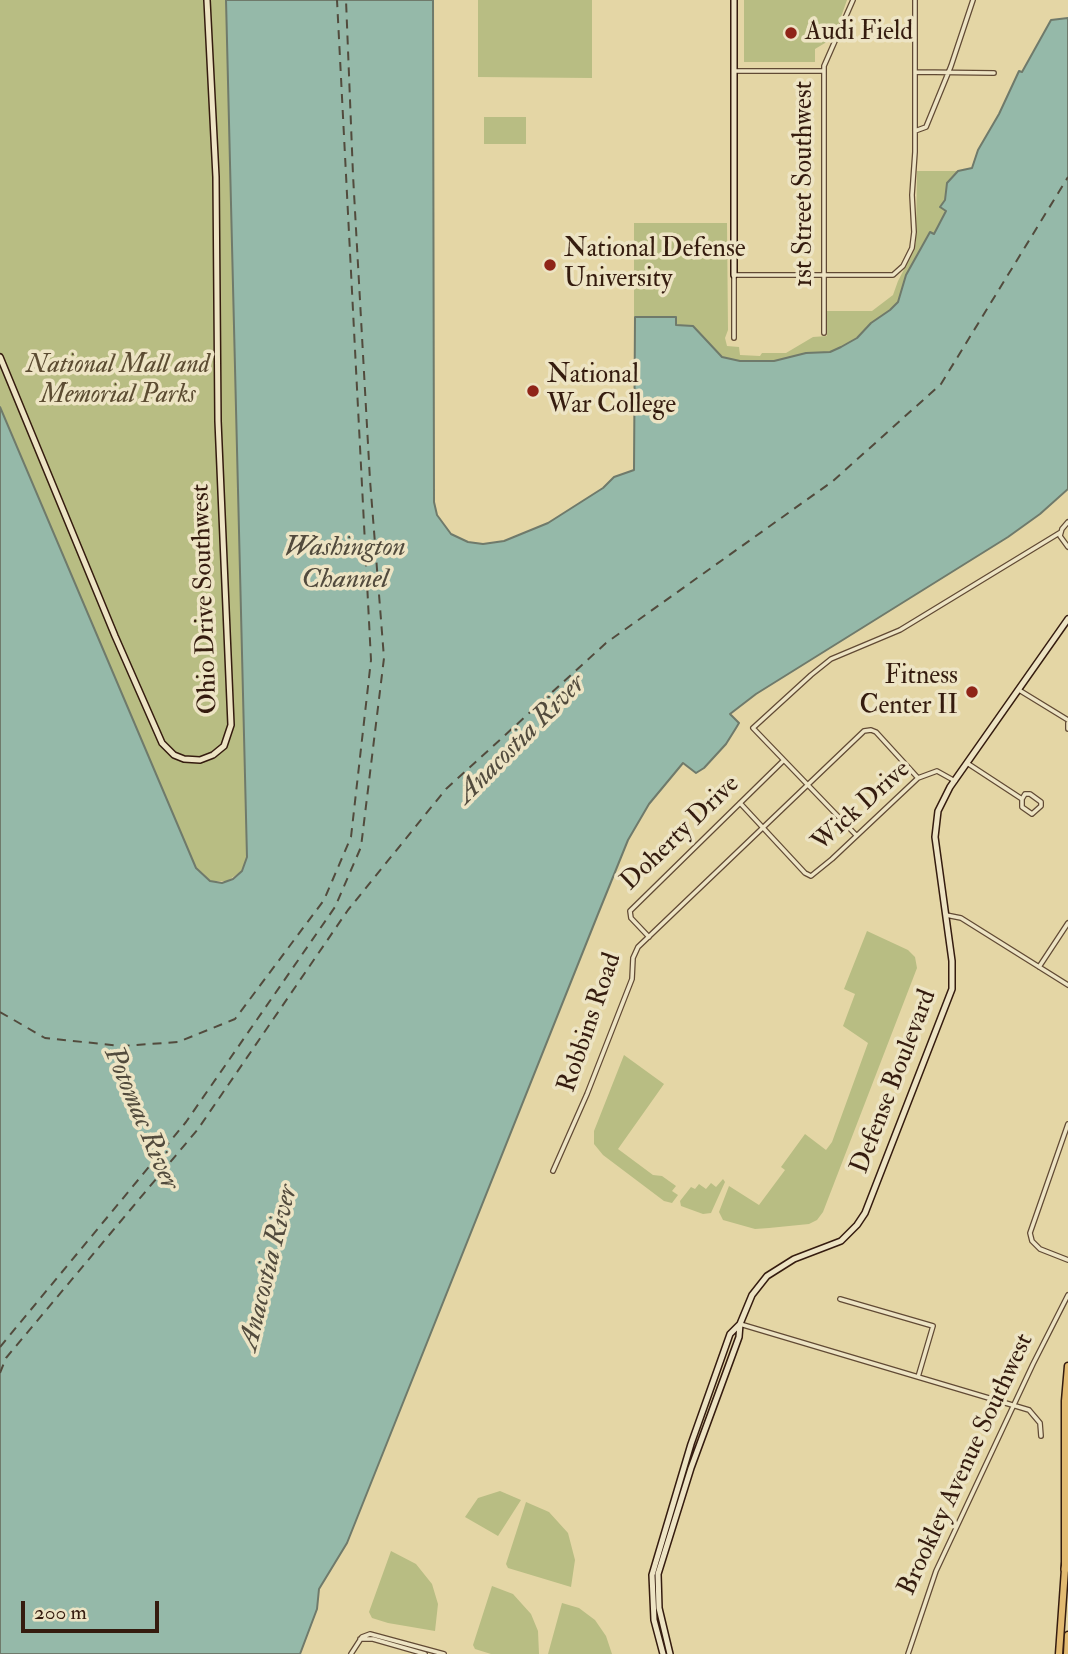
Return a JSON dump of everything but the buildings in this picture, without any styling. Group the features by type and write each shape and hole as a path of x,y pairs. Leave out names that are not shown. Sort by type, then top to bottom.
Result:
{"highway":[{"path":"1065,1569 1068,1548"}],"main road":[{"path":"1058,1654 1065,1569 1065,1401 1068,1366"},
{"path":"1066,1654 1068,1635"}],"street":[{"name":"Ohio Drive Southwest","path":"0,357 162,743 170,752 184,760 200,760 213,755 224,746 231,725 218,435 215,156 207,0"},
{"path":"734,0 734,338"},
{"name":"1st Street Southwest","path":"824,333 824,71 827,58 839,37 853,0"},
{"path":"734,275 897,273 903,266 914,241 912,195 915,0"},
{"path":"915,131 926,127 973,0"},
{"path":"734,71 824,71"},
{"path":"915,72 994,73"},
{"path":"856,835 753,729 820,667 841,654 900,630 1061,532 1068,523"},
{"path":"1061,532 1062,540 1068,547"},
{"name":"Defense Boulevard","path":"740,1324 752,1295 771,1273 794,1259 837,1243 848,1235 865,1213 951,992 953,966 935,826 942,801 1068,619"},
{"path":"1019,690 1068,722 1068,729"},
{"name":"Robbins Road","path":"554,1171 632,979 637,949 863,732 869,729 876,732 918,778"},
{"name":"Doherty Drive","path":"649,937 631,918 629,911 783,761"},
{"path":"967,763 1022,799"},
{"name":"Wick Drive","path":"740,803 805,873 811,876 918,778 937,771 955,781"},
{"path":"1025,794 1030,794 1041,802 1041,806 1032,814 1022,807 1022,799 1025,794"},
{"path":"946,915 961,918 1068,985"},
{"path":"1039,967 1068,923"},
{"path":"1068,1124 1030,1233 1033,1243 1040,1250 1068,1260"},
{"name":"Brookley Avenue Southwest","path":"908,1654 932,1579 1068,1296"},
{"path":"840,1299 933,1326 918,1377"},
{"path":"740,1324 1029,1410 1037,1416 1042,1428 1041,1436"},
{"path":"663,1654 654,1619 652,1574 691,1444 730,1334 740,1324"},
{"path":"670,1654 659,1608 659,1574 691,1468 739,1337 740,1324"},
{"path":"351,1654 360,1639 372,1634 444,1654"},
{"path":"360,1639 373,1639 425,1654"}],"green space":[{"name":"National Mall and Memorial Parks","path":"0,0 226,0 247,858 242,871 227,881 210,881 196,868 0,406"},
{"path":"478,0 592,0 592,78 478,77"},
{"name":"Audi Field","path":"744,0 847,0 837,28 837,38 830,36 815,49 815,62 744,62"},
{"path":"484,117 526,117 526,144 484,144"},
{"path":"917,171 958,171 950,179 947,210 934,234 930,232 906,275 898,303 871,323 857,338 841,347 830,352 806,353 774,361 740,361 722,357 693,326 676,326 675,317 634,316 634,223 727,223 727,346 739,347 740,355 760,356 762,353 786,353 813,337 827,336 827,311 872,311 893,295 916,241"},
{"path":"867,931 908,950 915,957 917,968 823,1212 817,1220 809,1224 769,1228 755,1229 723,1220 719,1212 729,1186 759,1205 785,1170 781,1167 805,1134 826,1150 832,1142 868,1043 843,1026 855,994 844,989"},
{"path":"624,1055 664,1084 618,1149 653,1175 662,1176 676,1186 672,1191 678,1195 672,1203 664,1201 603,1155 594,1144 594,1131"},
{"path":"723,1179 725,1182 711,1213 703,1214 681,1206 680,1201 691,1187 695,1189 699,1184 706,1189 711,1183 716,1187"},
{"path":"500,1491 521,1500 498,1536 465,1517 478,1498"},
{"path":"526,1502 549,1512 568,1533 575,1560 571,1587 508,1568 506,1564"},
{"path":"391,1551 416,1564 432,1584 438,1604 435,1631 372,1618 369,1612"},
{"path":"492,1586 513,1594 531,1614 538,1631 539,1654 491,1654 475,1649 473,1645"},
{"path":"562,1603 579,1608 595,1620 606,1636 612,1654 548,1654"}],"water":[{"path":"226,0 433,0 434,502 437,515 451,534 468,542 483,544 504,541 548,523 603,488 614,477 634,470 635,317 676,317 676,325 693,326 722,357 740,361 774,361 806,353 830,352 857,338 871,323 890,310 898,302 906,275 930,232 934,234 946,211 940,207 945,200 947,183 958,171 972,168 978,150 1019,71 1022,72 1051,20 1068,18 1068,489 1008,537 756,694 730,714 739,723 726,744 704,768 696,773 683,763 649,804 628,840 347,1543 319,1589 317,1609 300,1654 0,1654 0,407 196,868 210,881 222,883 233,879 242,871 247,857"}],"ferry route":[{"path":"0,1012 45,1038 121,1046 178,1042 235,1019 324,900 351,837 371,660 337,0"},
{"path":"0,1347 186,1122 335,907 361,847 384,658 370,480 346,0"},
{"path":"0,1373 6,1358 198,1129 348,910 446,789 606,643 833,481 941,384 1068,177"}],"place":[{"name":"Audi Field","path":"791,33"},
{"name":"National Defense University","path":"550,265"},
{"name":"National War College","path":"533,391"},
{"name":"Fitness Center II","path":"972,692"}],"water label":[{"name":"Washington Channel","path":"345,565"},
{"name":"Anacostia River","path":"522,740"},
{"name":"Potomac River","path":"140,1119"},
{"name":"Anacostia River","path":"270,1268"}]}
